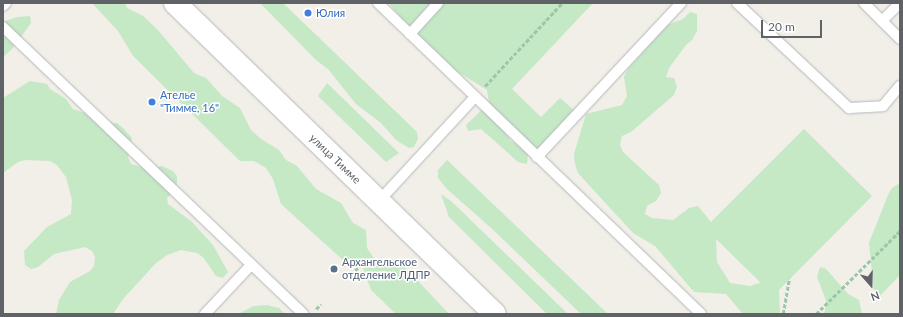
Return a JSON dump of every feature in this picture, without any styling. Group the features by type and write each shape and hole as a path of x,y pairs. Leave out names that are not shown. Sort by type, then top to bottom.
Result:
{"main road":[{"name":"улица Тимме","path":"174,3 495,314"}],"lane":[{"path":"3,6 6,3"},
{"path":"378,3 701,314"},
{"path":"410,34 438,3"},
{"path":"538,157 681,3"},
{"path":"737,3 849,108 882,106 900,86"},
{"path":"864,3 900,39"},
{"path":"882,21 900,3"},
{"path":"3,27 304,314"},
{"path":"379,201 475,97"},
{"path":"205,314 251,265"}],"path":[{"path":"475,97 562,3"},
{"path":"816,314 900,231"},
{"path":"351,275 366,259"},
{"path":"783,314 789,279"}],"green space":[{"path":"92,3 125,3 127,8 143,16 157,29 194,73 206,78 222,96 240,108 251,130 261,139 279,150 286,160 297,166 316,189 341,203 353,223 366,230 367,248 375,260 404,266 449,314 396,314 371,290 362,265 357,260 344,261 281,204 273,179 266,168 254,161 240,161 133,56 118,31"},
{"path":"260,3 283,3 417,132 418,139 414,147 409,148 396,140 381,123 356,104 328,69 316,60"},
{"path":"389,3 593,3 512,89 541,117 560,98 574,110 542,147 535,149 504,131 511,141 526,150 528,155 527,164 518,162 481,129 468,131 466,125 489,103 487,90 455,70 406,24"},
{"path":"690,12 697,14 697,31 692,40 686,45 669,68 666,77 674,78 677,87 674,95 631,132 622,136 620,145 623,152 659,185 661,193 656,201 647,206 645,214 652,218 673,220 689,208 698,206 711,222 804,129 872,196 779,290 780,314 743,314 726,294 694,292 655,246 633,233 578,173 575,164 574,154 586,114 622,105 627,96 624,77 628,69 667,25 683,19","holes":["716,239 760,282 750,286 730,283 717,262"]},
{"path":"30,16 31,23 13,48 3,57 3,22 17,17"},
{"path":"30,81 47,84 50,89 66,99 73,109 85,113 100,123 117,123 132,138 128,157 131,164 149,169 162,166 173,171 177,176 177,188 167,198 168,204 192,222 213,245 228,272 223,278 216,276 203,257 197,253 181,250 167,255 156,263 123,299 113,314 56,314 59,300 70,282 90,271 94,266 95,257 92,251 85,247 54,254 38,267 31,269 25,265 24,251 47,227 71,214 72,200 66,177 57,165 50,161 26,160 18,162 3,173 3,98"},
{"path":"327,83 399,153 386,162 318,96"},
{"path":"447,160 608,314 581,314 490,227 447,189 438,178 438,170"},
{"path":"900,183 900,275 879,297 874,292 869,243 888,195 892,188"},
{"path":"441,194 451,201 568,314 547,314 449,217"},
{"path":"820,267 826,269 848,294 859,300 862,314 824,314 827,303 817,277"},
{"path":"267,305 279,308 285,314 238,314 254,306"}],"place":[{"name":"Юлия","path":"308,13"},
{"name":"Ателье \"Тимме, 16\"","path":"152,102"},
{"name":"Архангельское отделение ЛДПР","path":"334,269"}]}
